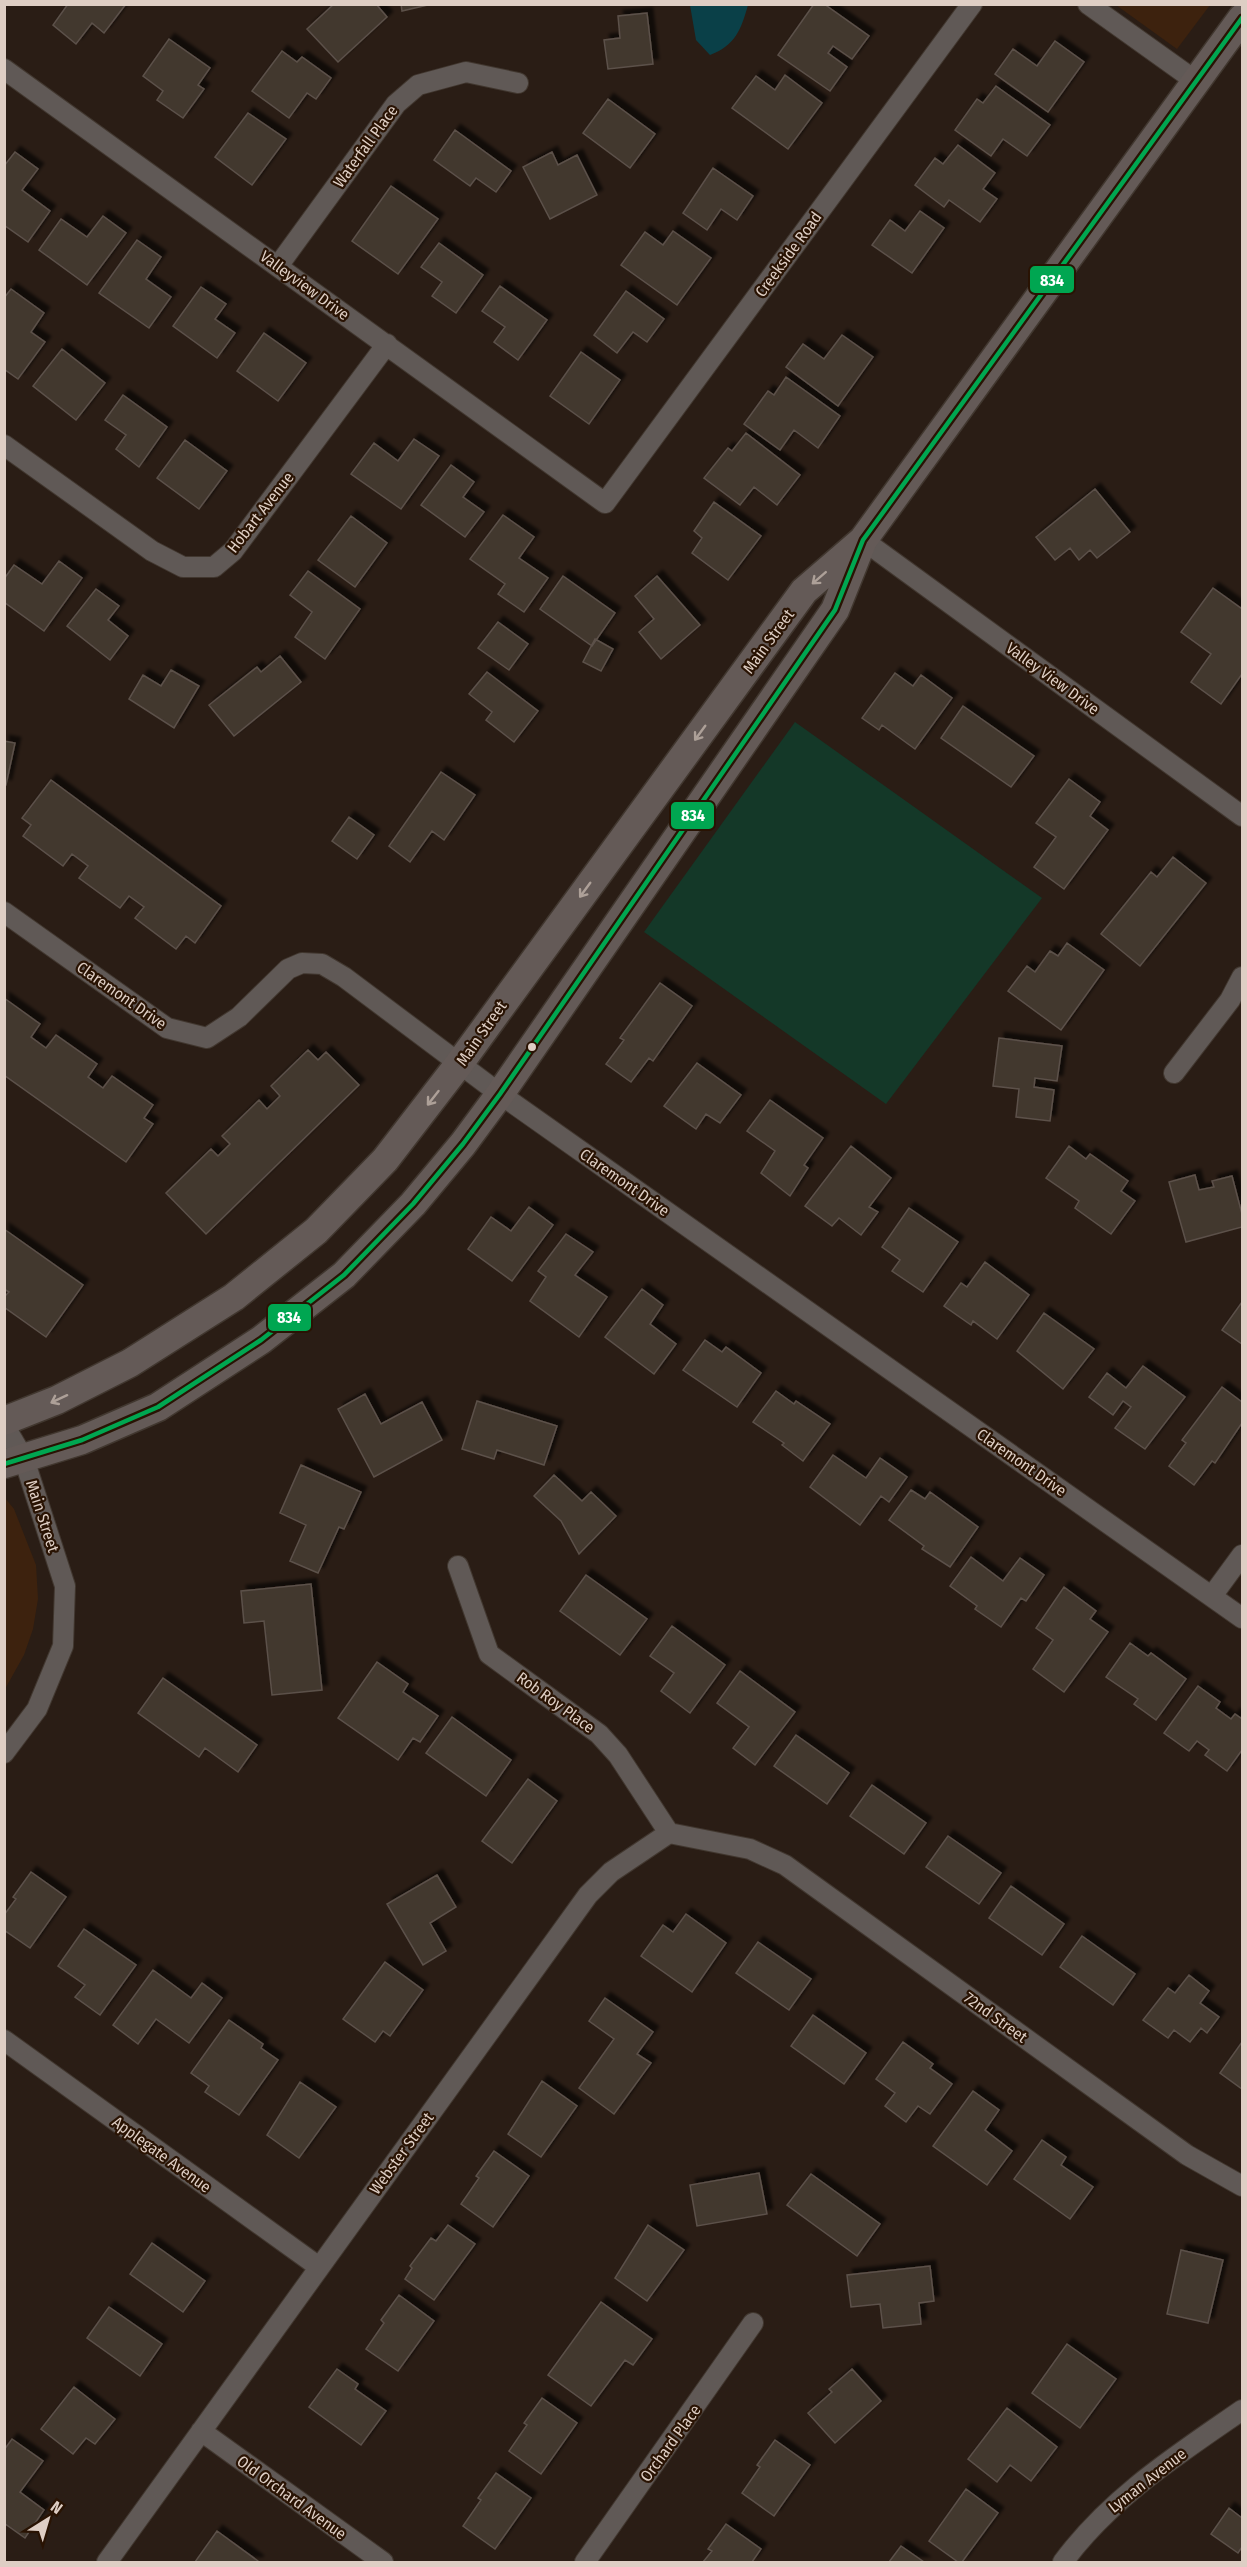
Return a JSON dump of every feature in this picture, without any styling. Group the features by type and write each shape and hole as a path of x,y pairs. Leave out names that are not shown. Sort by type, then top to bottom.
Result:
{"main road":[{"name":"Main Street","path":"4,1423 57,1400 130,1363 234,1297 316,1231 386,1160 459,1064 804,591 863,540 1242,18"},
{"name":"Main Street","path":"14,1461 82,1440 158,1407 261,1340 344,1275 413,1204 463,1144 500,1094 835,610 863,540"}],"street":[{"name":"Creekside Road","path":"605,503 972,4"},
{"path":"1088,4 1197,82"},
{"name":"Valleyview Drive","path":"4,69 605,503"},
{"name":"Waterfall Place","path":"278,266 406,93 418,85 466,72 518,84"},
{"name":"Hobart Avenue","path":"4,445 152,551 183,567 214,567 233,551 387,344"},
{"name":"Valley View Drive","path":"863,540 1242,816"},
{"name":"Claremont Drive","path":"4,912 167,1028 207,1038 239,1017 288,969 302,963 322,964 344,977 500,1094 1242,1618"},
{"path":"1174,1073 1230,1000 1242,977"},
{"path":"4,1423 14,1461"},
{"name":"Main Street","path":"4,1753 37,1708 63,1646 65,1586 14,1461"},
{"path":"1212,1596 1242,1555"},
{"name":"Rob Roy Place","path":"458,1566 489,1654 599,1734 618,1755 669,1833"},
{"name":"72nd Street","path":"669,1833 750,1849 785,1865 1187,2155 1242,2186"},
{"name":"Webster Street","path":"107,2562 588,1895 611,1872 669,1833"},
{"name":"Applegate Avenue","path":"4,2040 319,2267"},
{"name":"Orchard Place","path":"585,2562 753,2323"},
{"name":"Lyman Avenue","path":"1063,2562 1103,2515 1126,2493 1242,2410"},
{"name":"Old Orchard Avenue","path":"201,2431 383,2562"}],"shaded area":[{"path":"1116,5 1210,5 1177,49"},
{"path":"5,1498 14,1509 36,1565 38,1599 33,1629 24,1655 5,1689"}],"green space":[{"path":"795,722 1042,898 886,1104 644,932"}],"water":[{"path":"690,4 748,5 743,22 732,41 710,55 696,40"}],"building":[{"path":"68,4 126,4 104,33 92,23 76,44 53,25"},
{"path":"334,4 376,4 387,17 338,62 307,29"},
{"path":"401,4 432,4 402,11"},
{"path":"814,4 824,4 869,36 852,59 833,46 828,53 847,67 830,91 778,55"},
{"path":"647,13 653,64 608,69 604,40 620,38 618,16"},
{"path":"169,39 210,68 198,85 204,89 183,118 157,100 163,91 143,76"},
{"path":"1055,41 1084,62 1048,112 995,74 1013,49 1037,66"},
{"path":"282,51 297,62 302,57 331,78 316,99 307,93 289,118 252,91"},
{"path":"785,75 822,103 788,149 732,108 756,76 775,90"},
{"path":"996,86 1050,125 1027,156 1003,139 991,156 955,130 977,99 983,103"},
{"path":"608,99 655,134 630,168 583,133"},
{"path":"248,113 286,139 252,185 215,157"},
{"path":"455,130 511,171 496,192 476,178 470,186 434,160"},
{"path":"958,145 995,173 983,189 997,199 980,222 949,200 944,207 915,185 935,158 943,164"},
{"path":"15,152 38,169 22,190 50,211 28,242 4,225 4,166"},
{"path":"552,152 558,165 577,155 597,195 550,219 523,167"},
{"path":"713,168 753,196 737,220 721,209 707,230 683,213"},
{"path":"391,186 438,219 398,274 352,241"},
{"path":"920,211 944,228 912,273 872,245 890,220 905,231"},
{"path":"103,216 126,233 87,285 39,250 61,219 87,237"},
{"path":"673,231 711,258 677,305 621,265 645,232 663,245"},
{"path":"137,240 161,257 146,279 171,297 149,328 99,293"},
{"path":"439,243 483,275 456,313 432,296 442,282 421,267"},
{"path":"500,286 547,320 518,360 494,342 505,327 482,311"},
{"path":"201,287 226,304 215,319 235,333 217,358 173,326"},
{"path":"11,289 44,313 31,332 45,342 18,379 4,369 4,298"},
{"path":"626,291 664,319 647,342 633,332 617,353 594,335"},
{"path":"264,333 306,363 278,401 237,371"},
{"path":"842,335 873,357 838,406 786,367 803,344 824,359"},
{"path":"62,349 105,383 76,420 33,386"},
{"path":"581,352 620,380 589,424 550,396"},
{"path":"786,377 840,416 818,448 794,430 780,450 744,424 768,391 774,395"},
{"path":"123,395 167,427 139,467 116,449 126,435 105,420"},
{"path":"746,433 800,475 777,505 754,487 740,505 704,478 728,448 732,451"},
{"path":"414,439 439,456 401,509 351,474 374,443 398,461"},
{"path":"185,440 227,471 199,509 157,478"},
{"path":"451,465 474,482 463,497 484,512 465,537 421,505"},
{"path":"1095,489 1130,532 1097,558 1090,550 1079,560 1070,548 1055,560 1036,537"},
{"path":"714,502 761,536 728,580 692,553 702,538 694,531"},
{"path":"503,515 534,537 519,558 548,578 524,612 498,594 505,584 470,559"},
{"path":"351,516 387,543 355,587 318,560"},
{"path":"59,561 82,578 44,631 4,602 4,579 14,565 42,584"},
{"path":"308,571 360,609 325,659 295,637 312,612 290,595"},
{"path":"563,576 615,613 592,646 540,609"},
{"path":"657,576 700,625 661,659 639,632 654,619 635,596"},
{"path":"1213,588 1242,609 1242,674 1221,704 1191,682 1211,654 1181,632"},
{"path":"96,589 119,606 108,620 128,636 110,660 67,626"},
{"path":"498,622 528,644 509,670 478,648"},
{"path":"595,639 613,649 601,671 583,662"},
{"path":"280,656 301,682 234,736 209,705 257,667 261,672"},
{"path":"171,670 199,686 174,728 129,699 143,675 161,686"},
{"path":"487,672 538,711 514,742 486,720 492,712 469,694"},
{"path":"895,673 913,686 921,675 952,698 915,749 882,725 879,730 862,718"},
{"path":"963,706 1034,756 1011,787 941,738"},
{"path":"4,741 15,743 6,785 4,785"},
{"path":"441,772 475,795 444,840 432,831 410,862 389,846"},
{"path":"1069,779 1100,802 1090,816 1108,830 1064,889 1034,867 1056,837 1036,823"},
{"path":"51,780 221,906 195,943 186,936 176,949 135,918 144,907 129,896 120,908 79,878 88,866 72,854 63,866 23,836 31,825 22,818"},
{"path":"349,817 374,835 357,859 332,841"},
{"path":"1173,857 1206,883 1140,966 1101,934 1151,872 1157,877"},
{"path":"1067,943 1104,970 1061,1030 1008,991 1027,966 1035,972 1050,951 1058,956"},
{"path":"660,983 692,1006 653,1061 649,1058 631,1082 606,1064 624,1040 620,1038"},
{"path":"4,998 40,1024 31,1037 46,1048 56,1035 97,1064 88,1077 103,1088 112,1076 153,1105 144,1118 153,1124 126,1162 4,1075"},
{"path":"999,1038 1062,1046 1057,1081 1035,1078 1034,1087 1054,1090 1050,1121 1016,1117 1019,1089 993,1086"},
{"path":"308,1050 318,1060 326,1052 359,1085 206,1234 166,1193 211,1149 218,1156 230,1144 222,1136 259,1100 267,1109 280,1096 271,1086"},
{"path":"697,1063 741,1095 720,1123 706,1114 696,1129 664,1106"},
{"path":"770,1100 823,1138 804,1165 808,1168 790,1196 761,1173 775,1151 747,1131"},
{"path":"851,1146 891,1178 869,1207 878,1212 861,1235 839,1218 832,1226 805,1206"},
{"path":"1069,1146 1086,1159 1090,1154 1128,1181 1121,1191 1135,1201 1111,1234 1075,1208 1079,1201 1046,1178"},
{"path":"1195,1175 1199,1190 1214,1187 1212,1181 1232,1176 1242,1214 1242,1227 1186,1242 1169,1182"},
{"path":"529,1207 553,1225 512,1281 468,1249 491,1217 511,1231"},
{"path":"909,1208 958,1242 923,1292 892,1271 900,1260 882,1247"},
{"path":"4,1229 83,1285 46,1337 4,1307 4,1297 9,1292 4,1289"},
{"path":"566,1234 593,1252 575,1275 607,1297 579,1337 530,1301 546,1277 538,1271"},
{"path":"985,1262 1029,1295 997,1339 973,1321 971,1325 944,1306 961,1283 967,1287"},
{"path":"642,1289 663,1305 650,1324 676,1344 654,1374 605,1337"},
{"path":"1242,1302 1242,1344 1222,1330"},
{"path":"1044,1313 1094,1349 1063,1389 1017,1351"},
{"path":"705,1340 722,1352 726,1347 761,1373 737,1407 683,1370"},
{"path":"1143,1366 1185,1397 1145,1449 1115,1428 1131,1407 1123,1401 1113,1415 1089,1397 1107,1373 1126,1388"},
{"path":"1222,1387 1242,1402 1242,1423 1215,1463 1212,1461 1194,1485 1169,1466 1186,1443 1182,1440"},
{"path":"776,1391 794,1404 796,1401 830,1424 803,1461 782,1445 784,1443 753,1422"},
{"path":"365,1394 381,1424 422,1402 442,1440 374,1477 338,1409"},
{"path":"477,1401 557,1426 544,1465 497,1450 494,1459 462,1449"},
{"path":"833,1455 866,1478 880,1458 907,1477 889,1502 881,1496 860,1525 810,1487"},
{"path":"301,1465 361,1492 344,1529 339,1527 318,1573 290,1561 306,1525 280,1513"},
{"path":"554,1475 582,1501 591,1492 616,1516 579,1554 561,1521 534,1496"},
{"path":"911,1490 925,1499 930,1492 978,1527 950,1567 922,1549 924,1546 889,1520"},
{"path":"971,1557 1003,1581 1020,1558 1044,1575 1026,1601 1021,1598 1001,1627 975,1609 977,1606 950,1586"},
{"path":"586,1575 647,1619 620,1655 560,1611"},
{"path":"311,1584 322,1690 272,1695 264,1621 244,1623 241,1591"},
{"path":"1064,1587 1096,1611 1090,1619 1108,1632 1064,1692 1033,1669 1053,1640 1036,1628"},
{"path":"672,1626 725,1665 690,1713 661,1691 674,1673 650,1656"},
{"path":"1130,1643 1148,1656 1151,1653 1186,1679 1156,1720 1134,1704 1138,1699 1106,1677"},
{"path":"377,1662 408,1684 403,1692 438,1716 420,1742 413,1738 398,1760 338,1718"},
{"path":"740,1671 795,1712 755,1765 733,1748 749,1727 717,1703"},
{"path":"163,1678 257,1745 238,1772 205,1748 199,1757 138,1713"},
{"path":"1198,1686 1220,1702 1216,1708 1231,1719 1235,1714 1242,1719 1242,1750 1227,1771 1205,1755 1209,1750 1197,1741 1189,1751 1164,1733"},
{"path":"452,1717 511,1760 486,1796 426,1753"},
{"path":"796,1735 849,1773 827,1804 774,1766"},
{"path":"528,1779 557,1801 512,1863 482,1841"},
{"path":"872,1785 926,1823 904,1854 850,1816"},
{"path":"948,1836 1001,1873 979,1904 926,1867"},
{"path":"31,1872 66,1897 30,1948 4,1930 4,1915 16,1899 13,1897"},
{"path":"437,1875 456,1907 430,1923 446,1951 423,1965 387,1904"},
{"path":"1011,1886 1064,1924 1042,1955 989,1918"},
{"path":"686,1914 726,1943 692,1992 641,1956 663,1925 673,1932"},
{"path":"84,1929 136,1965 100,2015 75,1997 85,1985 58,1966"},
{"path":"1082,1936 1135,1974 1113,2005 1060,1967"},
{"path":"758,1942 811,1979 789,2010 736,1973"},
{"path":"385,1962 423,1990 390,2036 383,2031 375,2042 343,2019"},
{"path":"153,1970 191,1998 202,1983 222,1998 189,2043 156,2019 138,2044 113,2025"},
{"path":"1189,1975 1209,1991 1200,2003 1219,2017 1207,2033 1201,2028 1190,2042 1174,2030 1168,2038 1143,2020 1168,1988 1175,1993"},
{"path":"605,1998 653,2032 637,2054 651,2063 614,2114 579,2088 614,2039 589,2021"},
{"path":"813,2015 866,2053 844,2084 791,2046"},
{"path":"229,2020 263,2044 261,2048 278,2060 239,2115 205,2092 209,2086 191,2073"},
{"path":"903,2042 933,2064 930,2068 952,2084 930,2114 918,2106 906,2122 885,2106 895,2093 876,2079"},
{"path":"1242,2042 1242,2089 1220,2073"},
{"path":"542,2081 577,2106 541,2157 508,2134"},
{"path":"300,2082 336,2107 299,2158 267,2135"},
{"path":"973,2091 999,2110 985,2130 1012,2151 987,2185 933,2146"},
{"path":"1042,2140 1066,2157 1061,2165 1093,2187 1070,2219 1014,2179"},
{"path":"494,2151 529,2176 493,2227 461,2204 479,2178 476,2176"},
{"path":"759,2173 767,2214 697,2226 690,2185"},
{"path":"811,2174 880,2224 857,2256 787,2205"},
{"path":"448,2225 475,2244 434,2300 405,2279 412,2268 410,2266 431,2238 436,2241"},
{"path":"648,2225 684,2250 647,2301 615,2278"},
{"path":"152,2243 205,2281 183,2312 130,2274"},
{"path":"1181,2250 1223,2260 1208,2323 1167,2314"},
{"path":"930,2266 934,2301 919,2303 921,2324 883,2328 880,2304 851,2307 847,2275"},
{"path":"399,2295 434,2321 398,2371 366,2349 384,2323 381,2320"},
{"path":"601,2302 652,2339 633,2365 625,2360 591,2406 548,2375"},
{"path":"109,2307 162,2344 140,2376 87,2338"},
{"path":"1067,2344 1116,2379 1080,2428 1032,2393"},
{"path":"337,2369 358,2384 355,2389 386,2411 361,2445 309,2407"},
{"path":"852,2369 881,2401 835,2443 808,2413 832,2392 829,2389"},
{"path":"74,2387 115,2419 95,2444 86,2438 73,2454 41,2429"},
{"path":"542,2398 577,2423 541,2474 509,2451 527,2425 524,2423"},
{"path":"1007,2408 1057,2447 1031,2481 1010,2465 997,2482 968,2459"},
{"path":"12,2439 43,2461 20,2492 44,2510 25,2538 4,2523 4,2450"},
{"path":"775,2440 810,2465 774,2516 742,2493 760,2467 757,2465"},
{"path":"496,2473 531,2498 495,2549 463,2526 481,2500 478,2498"},
{"path":"966,2489 998,2513 962,2562 958,2562 929,2541"},
{"path":"1229,2508 1242,2518 1242,2547 1238,2553 1211,2534"},
{"path":"726,2524 761,2549 752,2562 703,2562 712,2551 708,2549"},
{"path":"217,2531 258,2561 195,2562"},
{"path":"901,2546 924,2562 889,2562"}],"transit line":[{"name":"834","path":"4,1464 82,1440 158,1407 261,1340 344,1275 413,1204 463,1144 500,1094 835,610 863,540 1242,18"}]}
